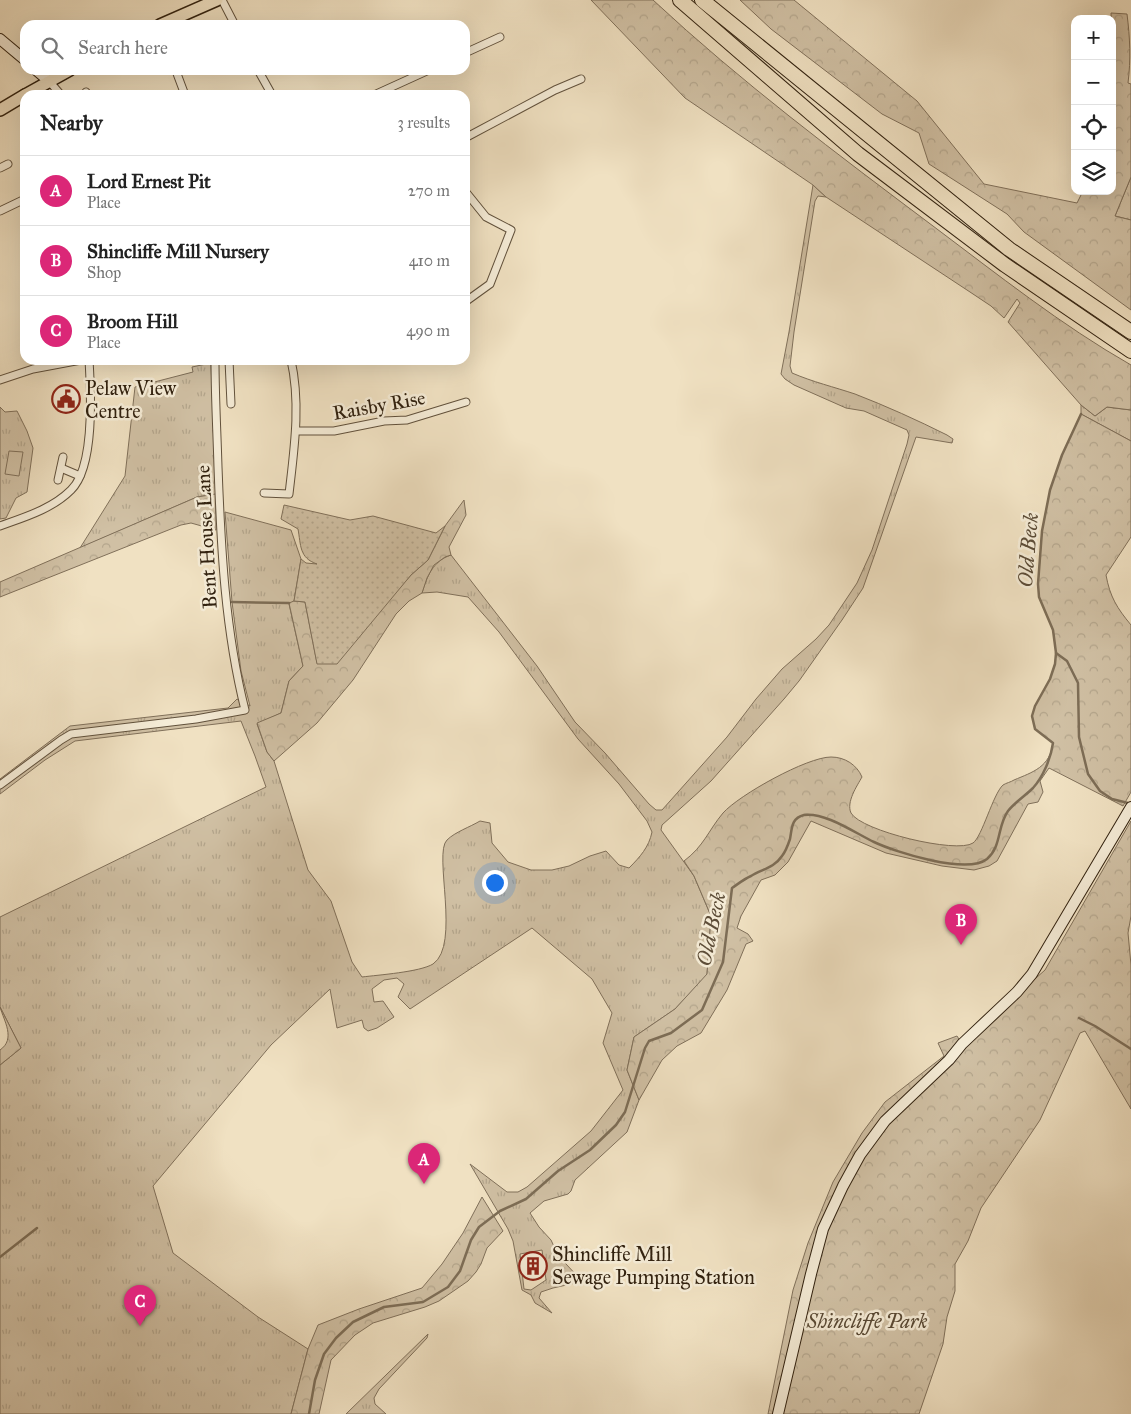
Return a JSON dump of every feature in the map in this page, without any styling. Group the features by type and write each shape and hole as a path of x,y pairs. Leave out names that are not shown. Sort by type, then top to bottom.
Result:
{"highway":[{"path":"680,0 858,154 1005,265 1131,351"},
{"path":"702,0 1009,250 1131,332"}],"main road":[{"path":"171,20 217,0"},
{"path":"0,39 20,56"},
{"path":"41,75 49,82"},
{"path":"36,90 61,75"},
{"path":"0,110 20,100"},
{"path":"778,1414 823,1230 843,1186 860,1155 885,1122 962,1044 1017,992 1032,974 1131,807"}],"street":[{"path":"222,0 232,20"},
{"path":"470,51 500,37"},
{"path":"178,75 183,90"},
{"path":"261,75 269,90"},
{"path":"385,90 418,75"},
{"path":"470,135 581,78"},
{"path":"49,82 56,90"},
{"path":"0,168 8,164"},
{"path":"470,197 486,216 511,230 490,284 470,298"},
{"path":"0,211 20,201"},
{"path":"0,380 34,369 55,365"},
{"path":"0,526 51,506 71,490 80,476 85,464 89,424 91,391 89,365"},
{"name":"Bent House Lane","path":"0,785 71,734 196,719 245,710 237,678 227,610 221,532 215,365"},
{"path":"229,365 231,404"},
{"path":"264,493 289,494 296,431 295,377 292,365"},
{"name":"Raisby Rise","path":"296,431 334,431 384,421 407,420 466,402"},
{"path":"58,480 63,457"},
{"path":"61,468 80,476"}],"green space":[{"path":"591,0 653,0 755,89 861,172 1030,298 1105,350 1131,365 1131,410 1107,407 1095,416 1081,405 1008,322 1020,303 1017,299 1004,318 991,306 826,197 813,185 685,98"},
{"path":"740,0 794,0 917,101 984,184 1077,203 1081,195 1116,195 1116,15 1111,15 1111,13 1127,14 1130,48 1128,83 1131,84 1131,177 1115,216 1131,220 1131,310 1024,232 1007,214 929,164 919,133 882,114 771,29"},
{"path":"1131,177 1131,220 1115,216"},
{"path":"813,185 826,197 818,196 815,201 794,332 790,366 792,373 890,408 953,439 952,443 916,437 863,588 799,681 784,699 711,781 662,825 661,830 694,876 711,916 707,975 675,1009 634,1037 627,1070 639,1100 627,1132 575,1180 568,1194 544,1201 530,1213 551,1240 557,1253 581,1280 580,1282 541,1292 539,1298 552,1313 535,1303 531,1295 522,1290 513,1241 470,1164 507,1192 518,1192 527,1187 591,1131 623,1090 603,1043 612,1013 592,979 532,928 410,1009 398,997 404,984 397,978 384,980 372,989 374,1002 383,1001 394,1017 377,1028 368,1031 364,1028 362,1020 337,1028 330,989 271,1045 153,1186 173,1253 258,1317 308,1349 291,1414 0,1414 0,1065 21,1048 0,1007 0,917 266,787 241,721 75,741 45,760 0,794 0,779 70,726 228,708 237,699 250,706 241,671 232,602 225,512 291,530 301,559 294,601 289,604 303,666 289,681 281,713 257,724 267,752 274,761 308,870 331,901 352,962 362,977 399,973 427,967 433,964 441,954 445,938 446,920 444,848 450,837 480,821 490,823 492,843 508,862 531,870 552,870 569,866 606,851 619,865 629,868 649,842 652,832 647,821 619,784 578,739 499,632 468,597 437,592 422,593 435,565 451,555 537,666 575,722 605,753 649,804 656,810 662,810 727,737 782,669 829,625 857,583 872,550 907,444 909,435 907,430 864,411 846,408 794,385 785,379 781,374","holes":["542,1250 546,1280 531,1290 524,1289 520,1254"]},
{"path":"211,365 216,494 197,497 80,548 125,476 135,387 193,372 192,367"},
{"path":"1081,405 1095,416 1107,407 1131,410 1131,441 1081,414"},
{"path":"0,407 5,412 17,411 33,448 27,492 16,498 6,518 0,519"},
{"path":"1081,414 1131,441 1131,537 1106,575 1115,602 1131,625 1131,792 1123,806 1049,768 1040,781 1043,792 1038,802 1028,804 997,861 989,866 974,870 942,866 886,853 811,821 788,862 775,875 761,880 741,916 737,928 748,934 753,941 746,944 727,990 701,1033 677,1046 662,1060 639,1100 627,1070 634,1037 675,1009 707,974 711,916 694,876 684,861 696,850 731,805 758,787 790,770 820,759 836,757 850,762 862,777 850,804 851,813 858,820 872,827 910,839 964,846 973,843 976,839 995,797 1003,785 1040,768 1048,758 1053,743 1035,729 1032,716 1035,706 1050,679 1056,653 1053,630 1039,597 1038,584 1042,531 1050,490 1062,455"},
{"path":"9,451 23,452 19,476 5,474"},
{"path":"216,494 216,530 191,523 181,525 0,597 0,582 197,497"},
{"path":"464,500 466,515 449,547 451,555 434,565 422,593 409,601 396,614 353,680 317,723 274,761 267,752 257,723 281,713 289,681 303,666 289,603 294,601 305,602 317,663 382,608 411,575 428,560 445,526"},
{"path":"284,505 350,520 373,516 436,533 445,526 428,560 411,575 337,664 317,664 305,602 294,601 301,559 306,563 317,564 304,555 298,529 281,519"},
{"name":"Shincliffe Park","path":"1131,821 1131,916 1128,933 1131,965 1131,1109 1085,1031 1080,1033 1040,1120 981,1208 968,1241 955,1264 955,1291 947,1317 943,1344 919,1414 768,1414 793,1290 808,1243 833,1182 862,1133 885,1102 944,1056 938,1043 957,1036 962,1044 1045,970"},
{"path":"0,1007 21,1048 0,1065 0,1050 7,1041 8,1030"},
{"path":"482,1197 503,1231 487,1248 476,1272 468,1281 439,1301 373,1323 355,1335 331,1360 319,1414 291,1414 308,1349 318,1325 422,1288 442,1264 463,1233"},
{"path":"428,1334 427,1338 379,1389 374,1398 375,1404 386,1414 346,1414"}],"waterway":[{"name":"Old Beck","path":"309,1414 315,1380 324,1354 336,1338 353,1322 384,1307 423,1302 448,1287 460,1271 471,1240 479,1227 500,1211 526,1199 558,1171 590,1150 616,1125 625,1112 645,1048 649,1041 671,1033 702,1010 723,962 732,888 772,866 779,860 787,848 794,821 800,816 812,815 830,820 884,846 931,860 948,863 977,863 987,859 992,854 1008,811 1037,784 1046,767 1052,749 1053,743 1035,729 1032,716 1035,706 1050,679 1056,653 1053,630 1039,597 1038,584 1042,531 1050,490 1062,455 1081,414"},
{"path":"232,602 289,603"},
{"path":"1056,653 1067,661 1078,683 1079,737 1088,774 1100,791 1112,799 1128,803"},
{"path":"1079,1018 1131,1049"},
{"path":"0,1257 37,1228"}],"place":[{"name":"Pelaw View Centre","path":"66,399"},
{"name":"Shincliffe Mill Nursery","path":"961,945"},
{"name":"Lord Ernest Pit","path":"424,1184"},
{"name":"Shincliffe Mill Sewage Pumping Station","path":"533,1266"},
{"name":"Broom Hill","path":"140,1326"}]}
